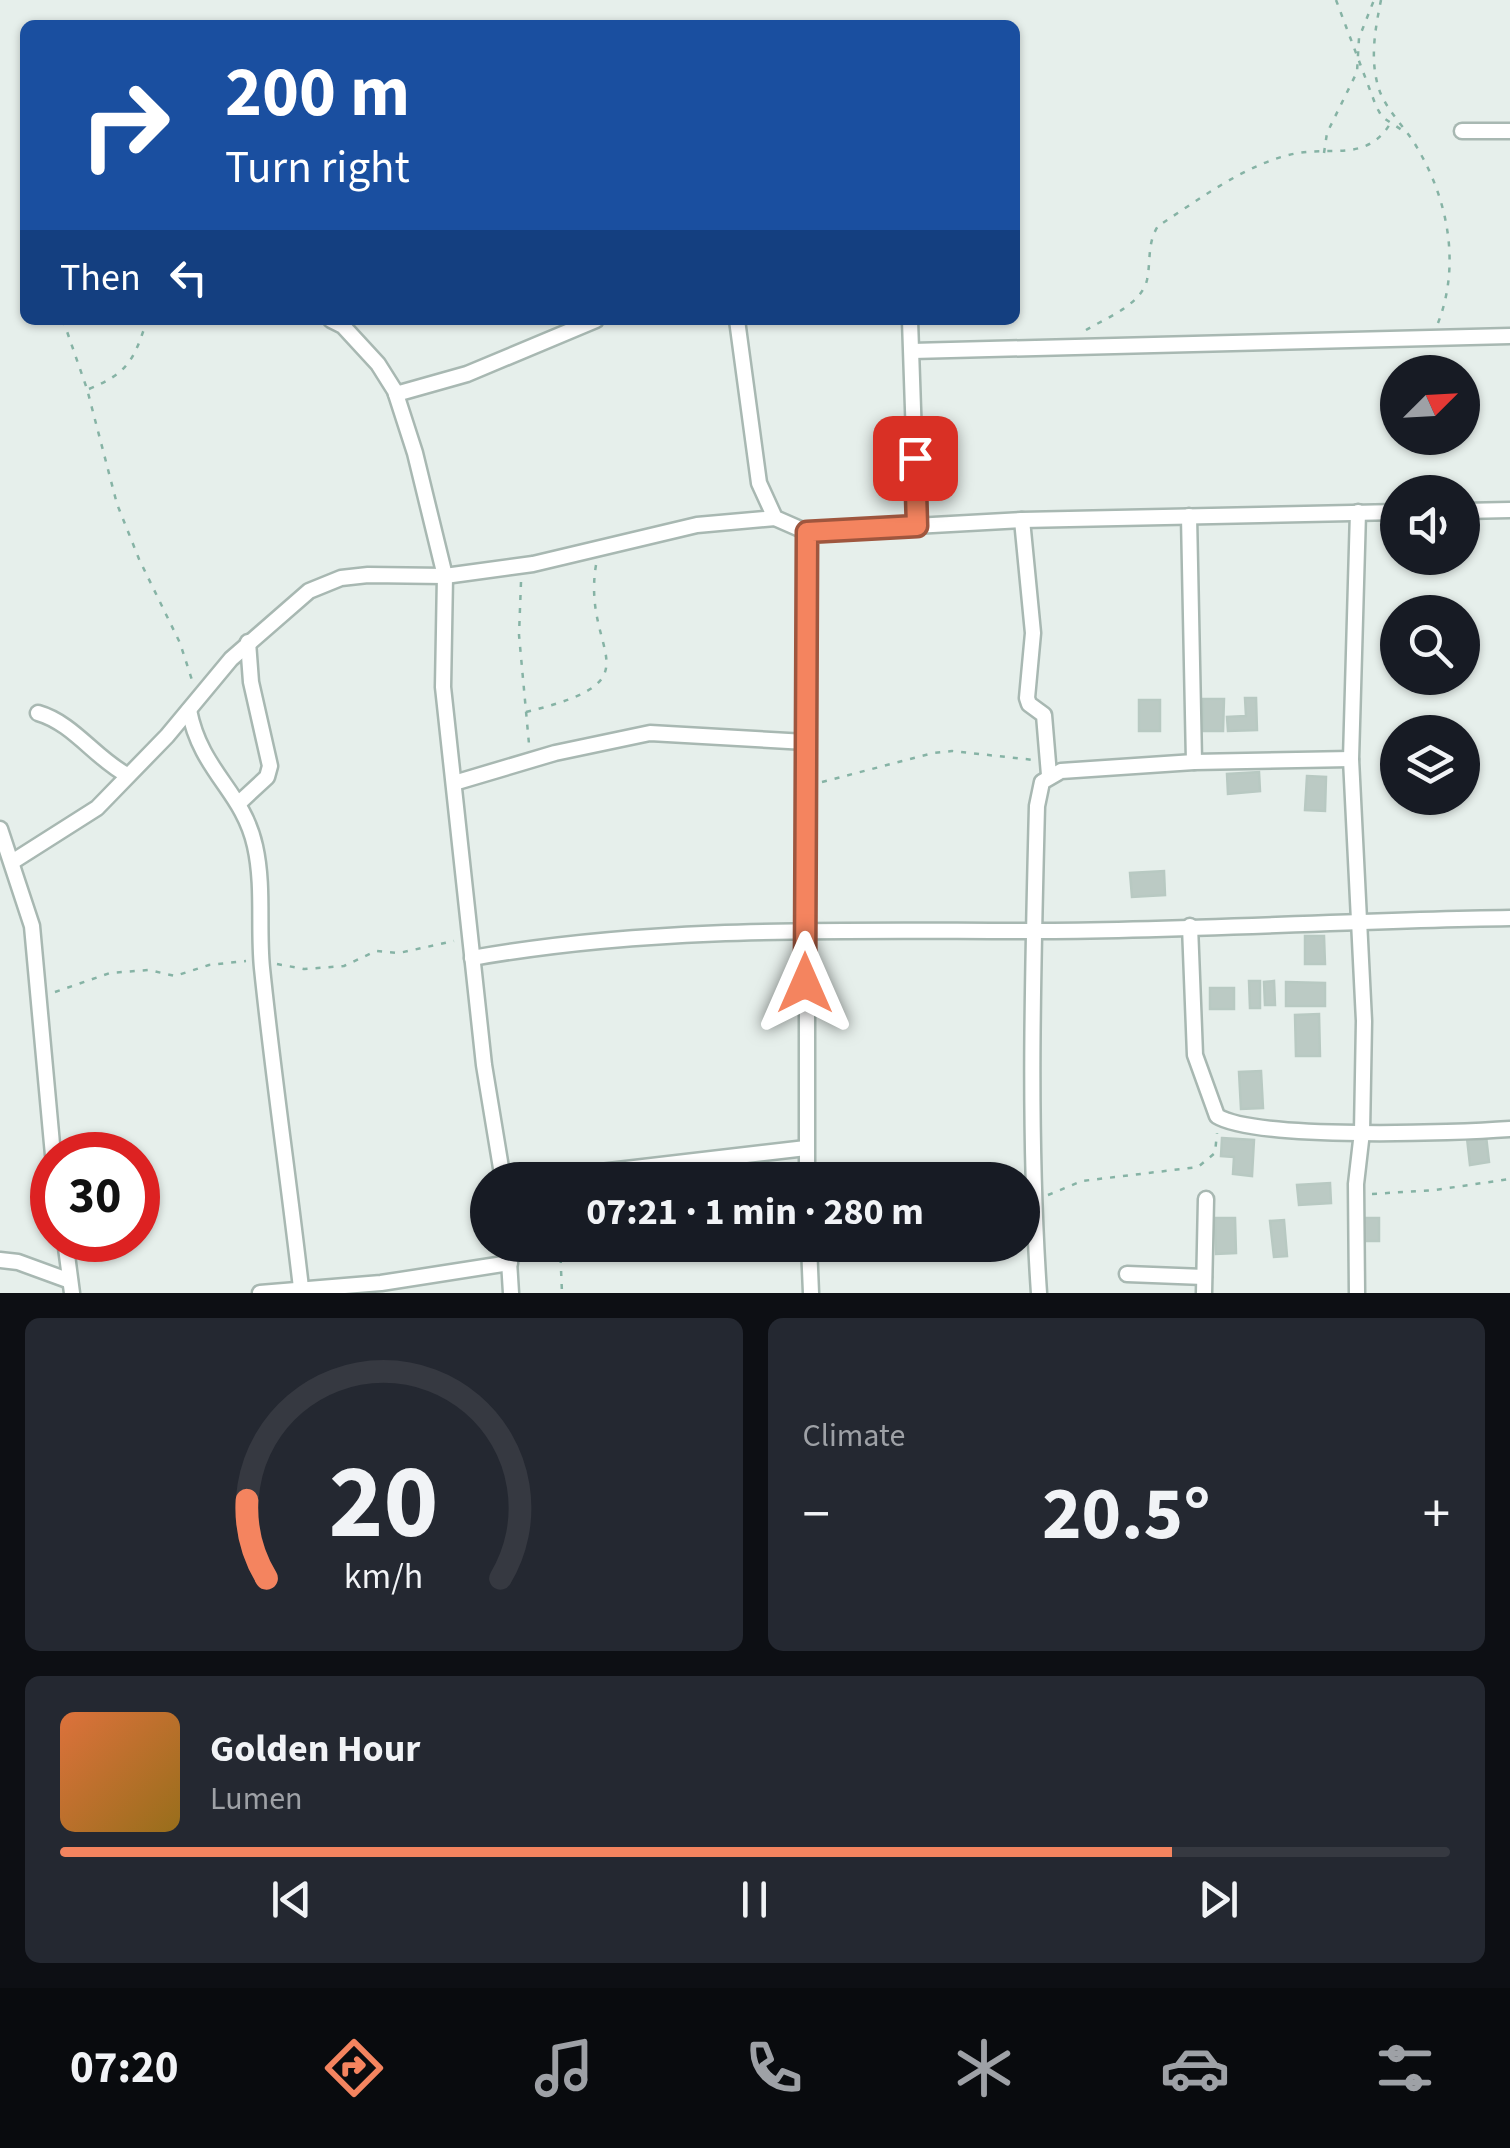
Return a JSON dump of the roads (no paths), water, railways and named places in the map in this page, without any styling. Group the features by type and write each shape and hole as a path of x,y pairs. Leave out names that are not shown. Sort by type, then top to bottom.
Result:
{"street":[{"path":"1462,130 1510,131"},
{"path":"341,325 378,364 396,394 415,453 445,576 443,688 472,958 500,1162"},
{"path":"396,394 467,374 584,325"},
{"path":"739,325 759,483 775,518"},
{"path":"910,325 917,526"},
{"path":"912,351 1510,336"},
{"path":"1480,511 1510,510"},
{"path":"1357,1293 1356,1195 1362,1132 1360,921 1351,759 1358,512"},
{"path":"12,862 96,808 248,642 309,592 341,578 368,574 445,576 522,566 698,526 775,518 807,532 1022,520 1380,512"},
{"path":"1189,516 1194,762"},
{"path":"1022,520 1034,633 1027,698 1044,715 1049,768 1038,790 1033,1202 1039,1293"},
{"path":"806,1162 807,532"},
{"path":"239,803 267,777 270,766 251,682 248,642"},
{"path":"193,706 194,736 205,760 239,803 256,849 262,962 301,1288"},
{"path":"38,713 64,726 100,760 126,776"},
{"path":"454,783 531,760 665,732 806,742"},
{"path":"1049,768 1061,771 1194,762 1351,759"},
{"path":"0,828 32,926 50,1132"},
{"path":"472,958 548,944 805,929 1036,931 1510,918"},
{"path":"1190,926 1195,1055 1218,1116 1236,1125 1362,1132 1510,1129"},
{"path":"686,1162 806,1148"},
{"path":"1127,1274 1204,1285 1206,1199"},
{"path":"0,1260 18,1262 71,1287"},
{"path":"68,1262 71,1287"},
{"path":"260,1293 381,1283 510,1262 511,1293"},
{"path":"810,1262 811,1293"}]}
